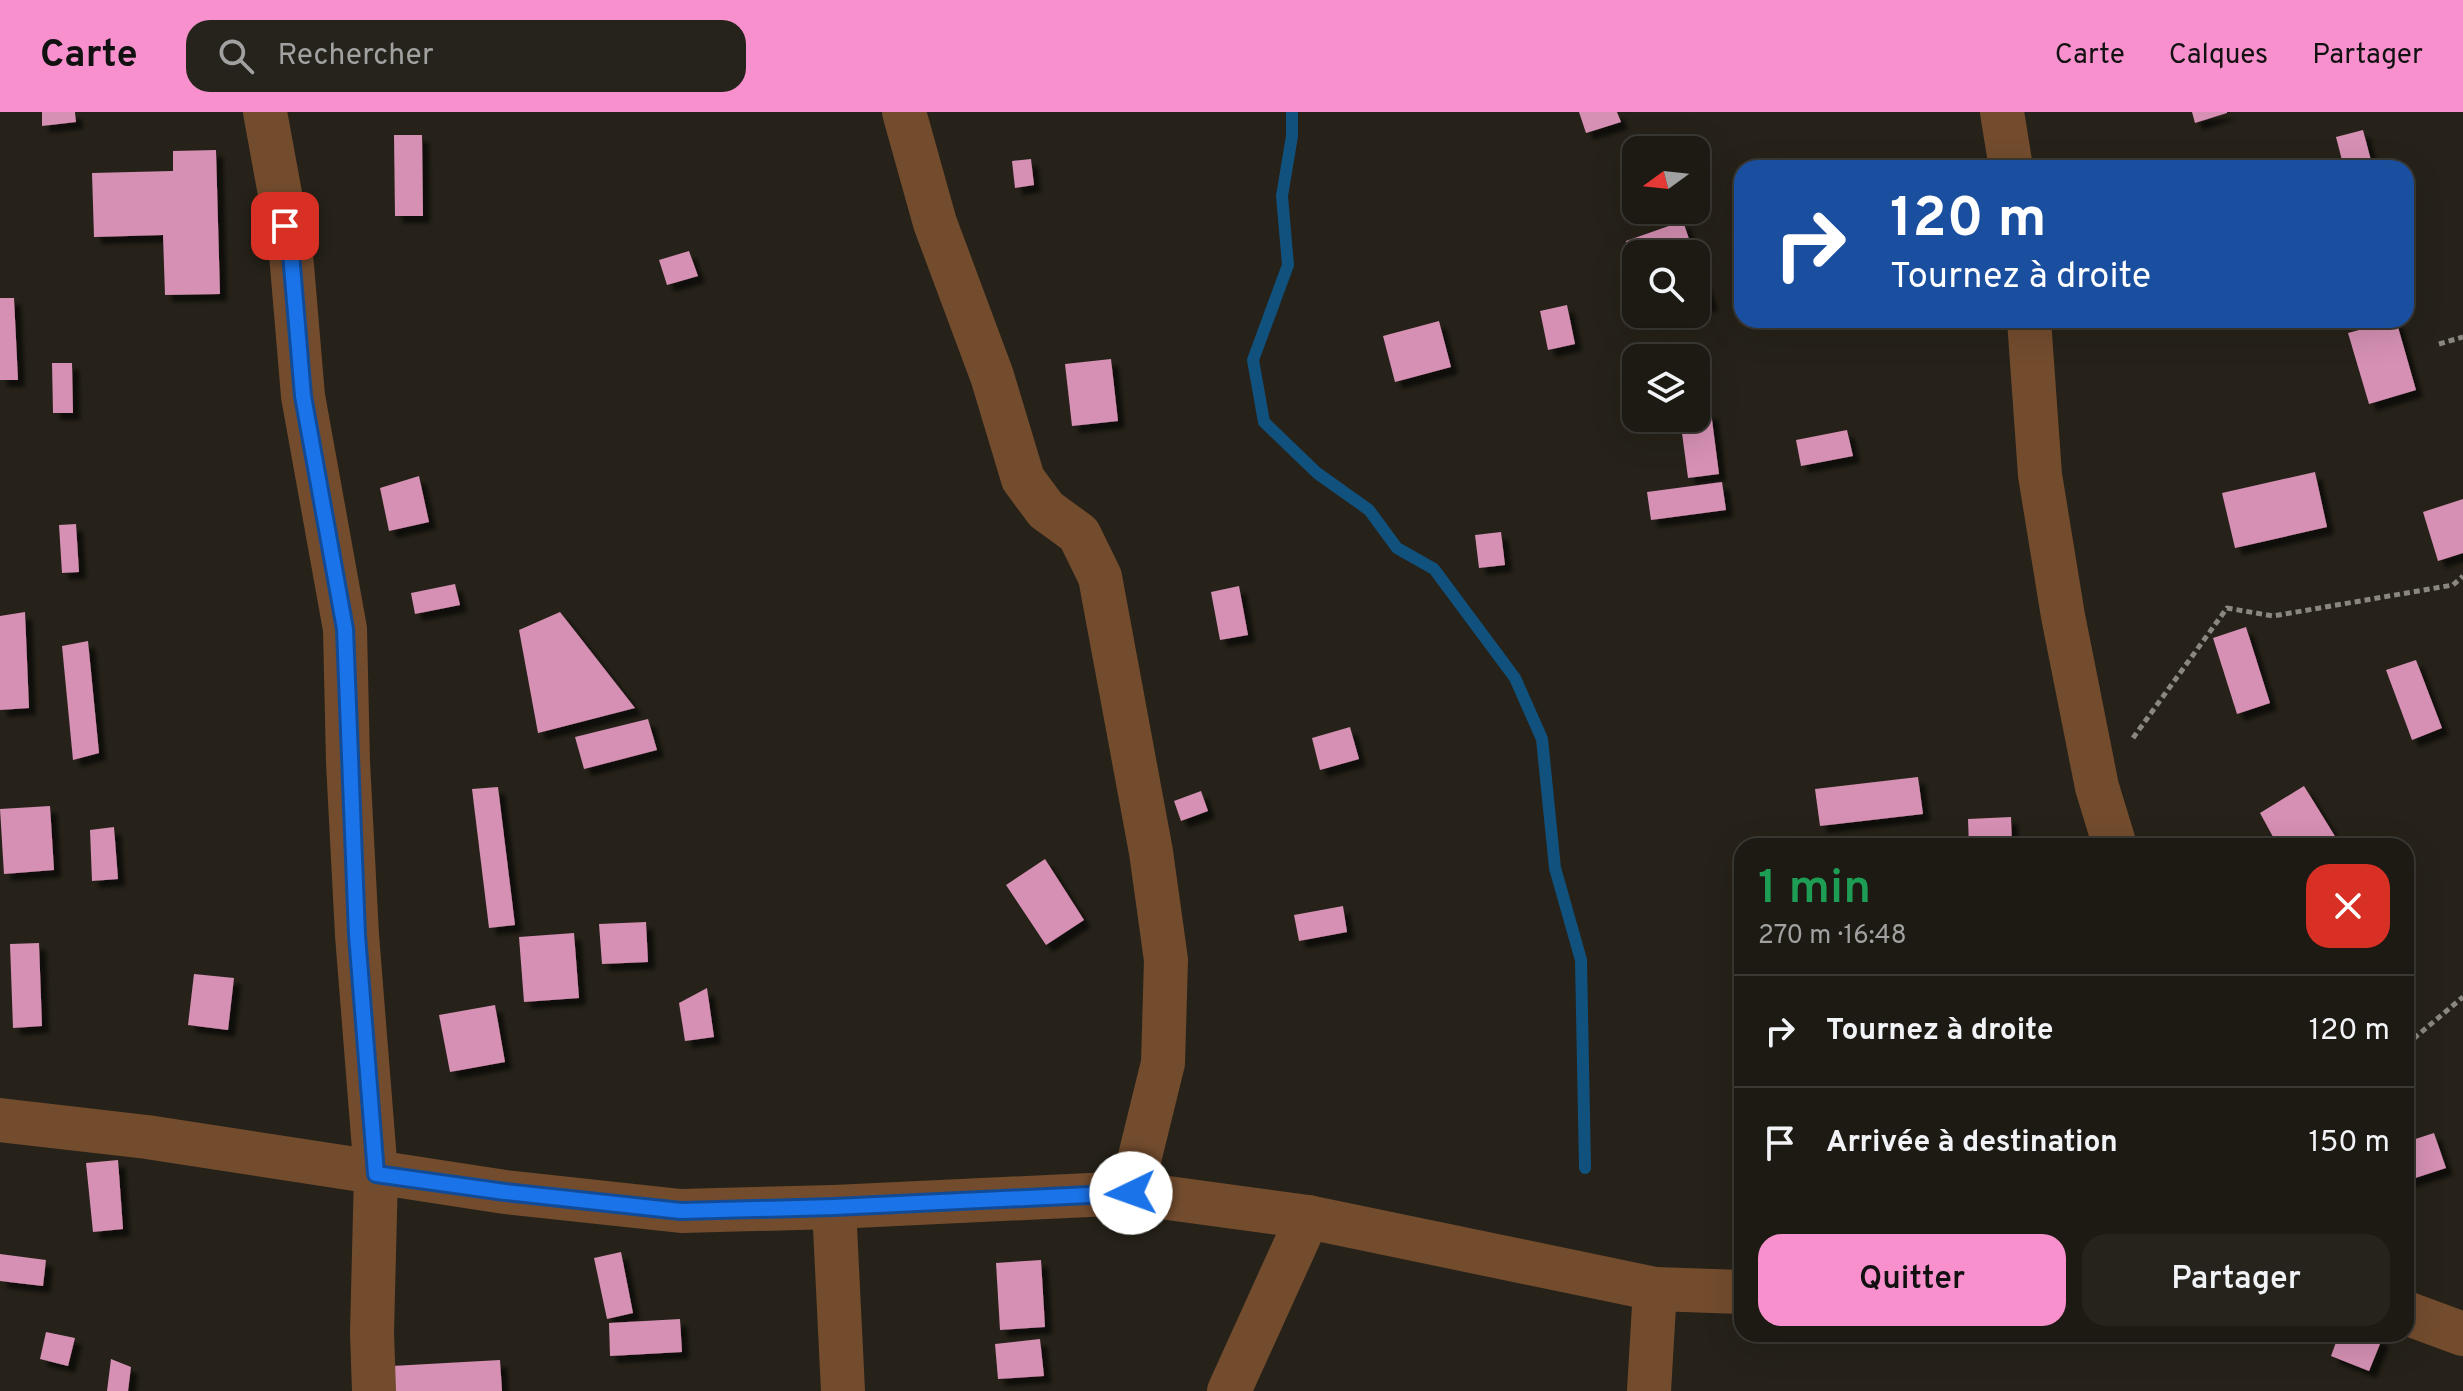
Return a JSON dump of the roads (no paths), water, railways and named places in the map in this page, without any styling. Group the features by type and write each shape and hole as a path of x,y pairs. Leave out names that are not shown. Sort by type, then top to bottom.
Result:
{"street":[{"path":"265,112 291,254 303,396 345,629 357,935 376,1174 372,1332 374,1391"},
{"path":"904,112 935,223 992,376 1023,479 1046,510 1079,534 1100,577 1151,852 1166,960 1163,1063 1131,1193"},
{"path":"2002,112 2010,160"},
{"path":"2030,328 2040,475 2063,616 2097,787 2113,838"},
{"path":"0,1120 147,1137 505,1192 681,1211 1131,1193 1308,1217 1655,1289 1734,1292"},
{"path":"834,1207 843,1391"},
{"path":"1229,1391 1308,1217"},
{"path":"1649,1391 1655,1289"},
{"path":"2414,1316 2463,1334"}],"waterway":[{"path":"1292,112 1292,136 1282,196 1288,265 1253,360 1264,422 1317,473 1369,510 1397,548 1434,569 1515,678 1542,739 1555,868 1581,960 1585,1168"}]}
